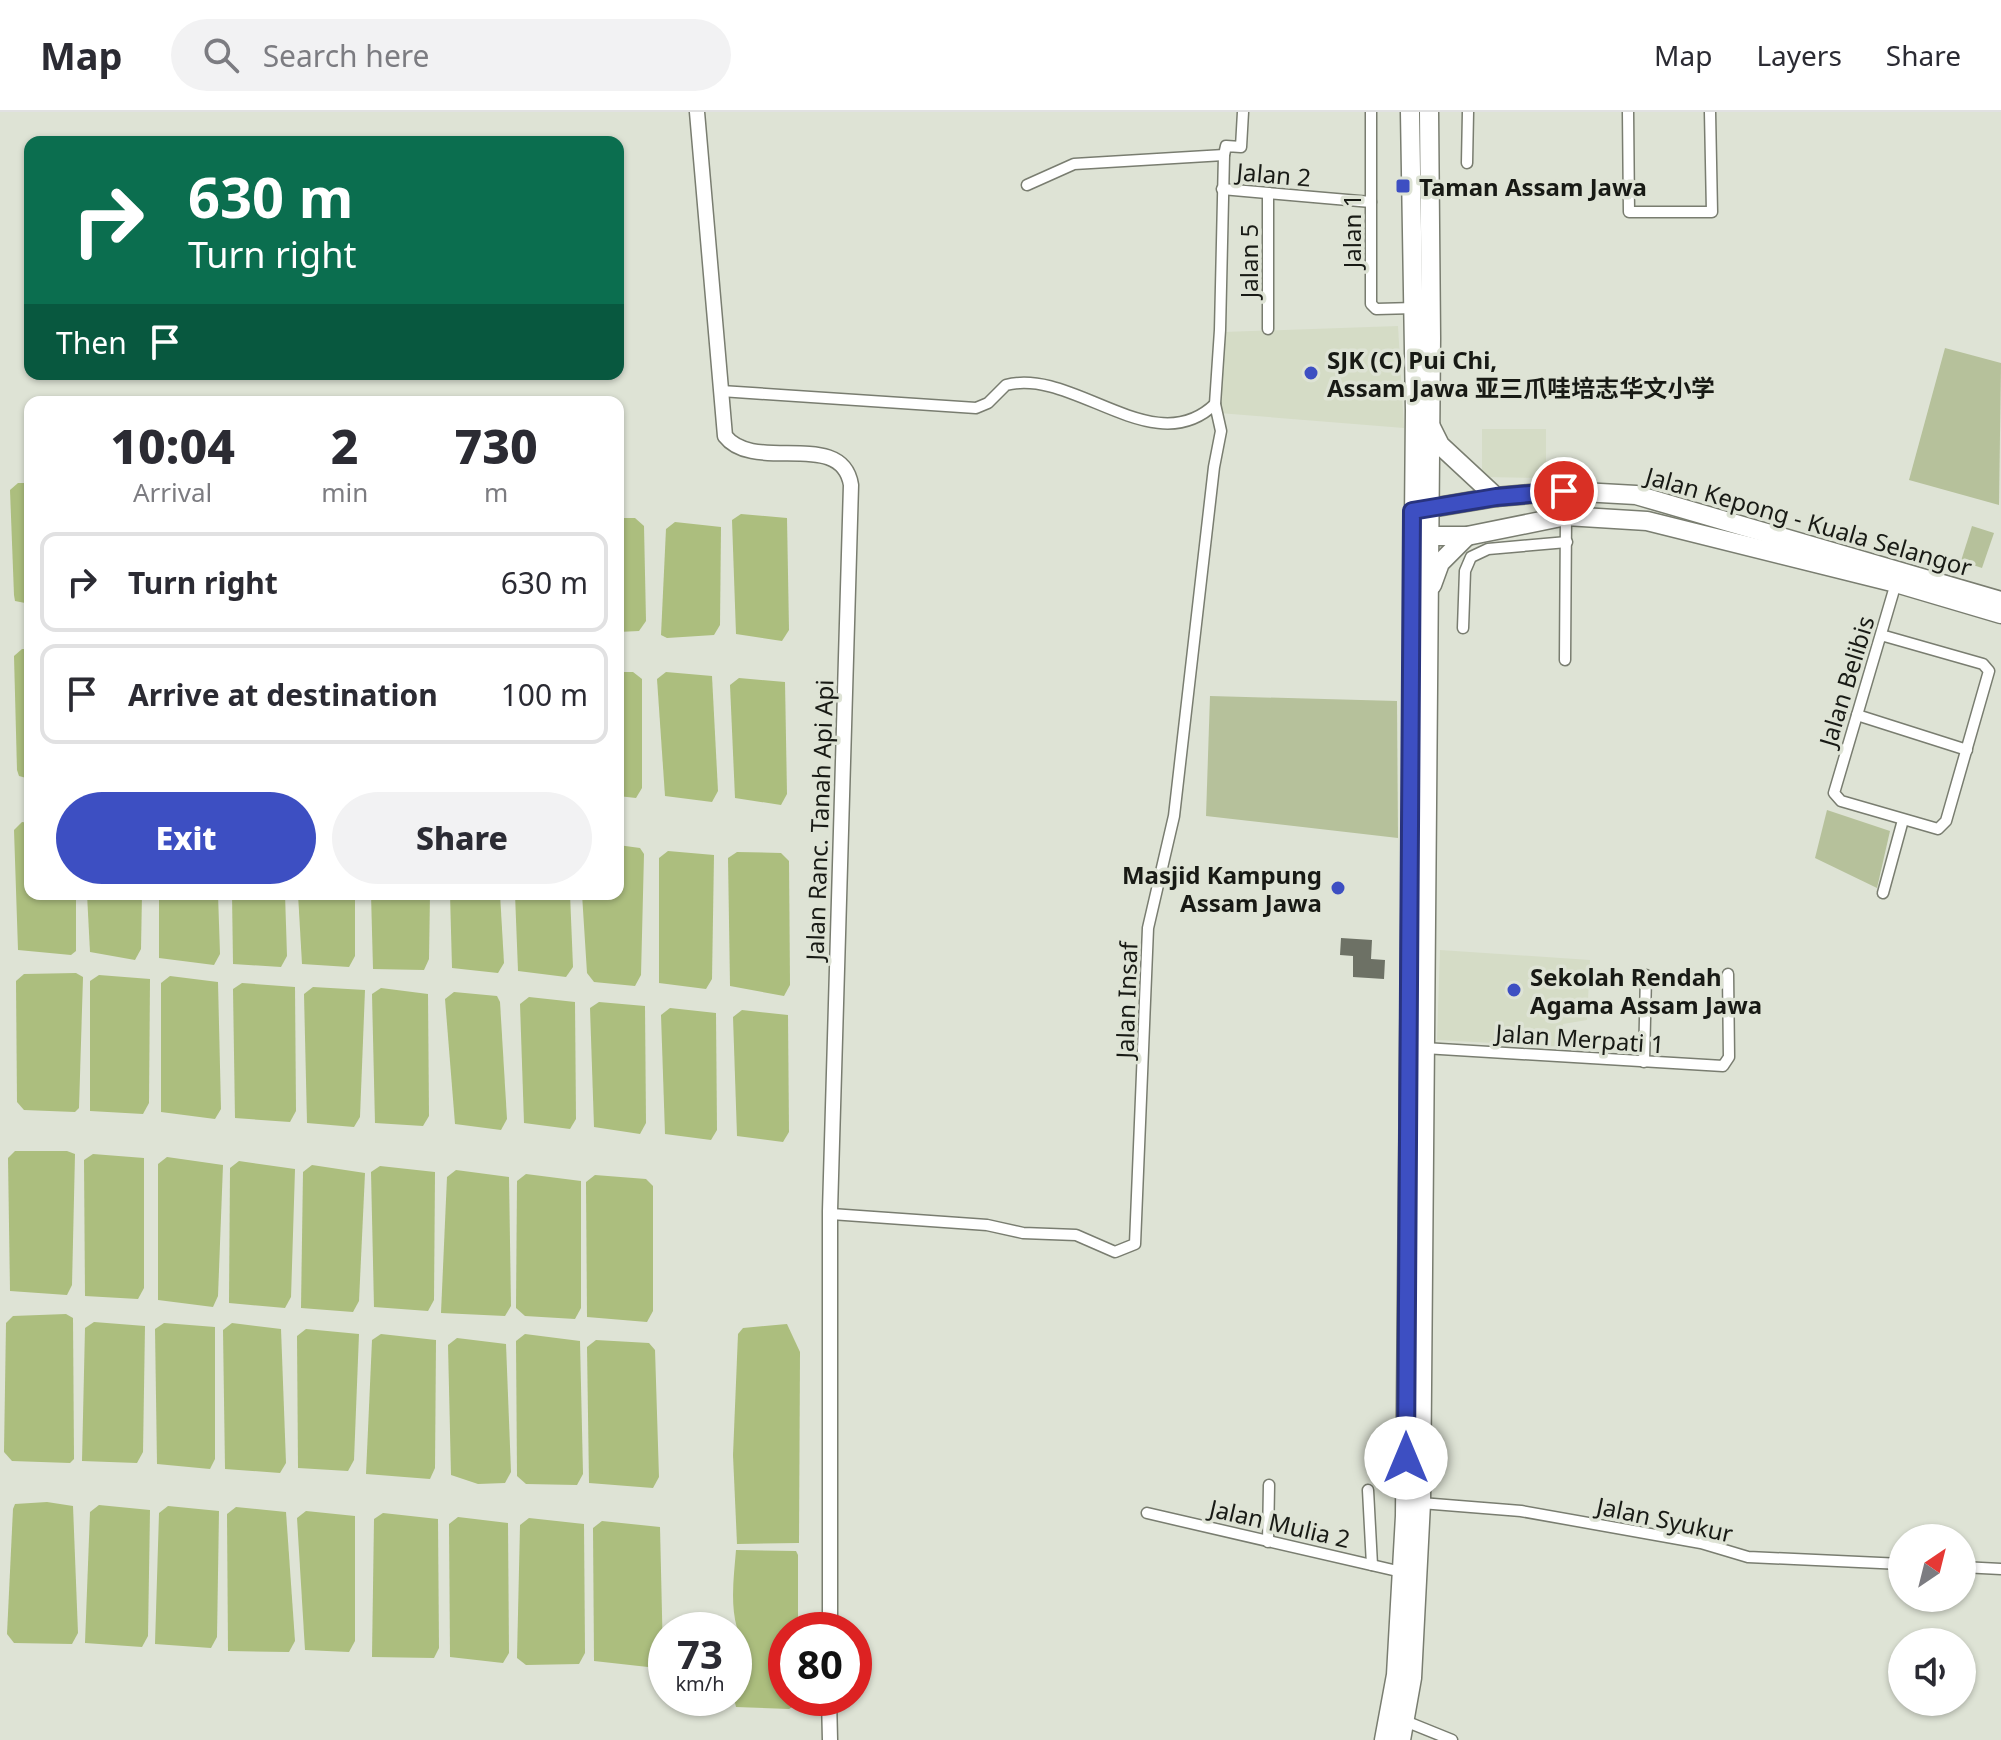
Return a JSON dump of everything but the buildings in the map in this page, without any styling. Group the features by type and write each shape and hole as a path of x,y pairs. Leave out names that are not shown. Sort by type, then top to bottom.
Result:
{"highway":[{"path":"1410,112 1423,506"},
{"path":"1401,1740 1405,1721 1412,1574 1418,540 1430,424 1429,112"},
{"path":"1430,424 1440,445 1496,497"},
{"name":"Jalan Kepong - Kuala Selangor","path":"1423,506 1591,490 1636,495 2001,601"},
{"name":"Jalan Kepong - Kuala Selangor","path":"1418,540 1467,536 1566,516 1647,521 1896,583 2001,614"},
{"path":"1427,606 1440,563 1467,536"},
{"path":"1384,1740 1421,1503 1427,606 1418,540"}],"street":[{"name":"Jalan Ranc. Tanah Api Api","path":"697,112 723,429 735,447 743,451 830,458 846,468 850,476 831,1214 830,1612"},
{"path":"721,391 976,408 988,403 1006,385 1032,384 1142,419 1167,422 1201,415 1215,404 1224,155 1226,146 1241,147 1243,112"},
{"name":"Jalan 1","path":"1371,112 1371,304 1376,309 1415,308"},
{"path":"1467,163 1468,112"},
{"path":"1628,112 1629,212 1712,212 1710,112"},
{"path":"1027,185 1074,164 1224,155"},
{"name":"Jalan 2","path":"1222,189 1371,202"},
{"name":"Jalan 5","path":"1268,193 1268,329"},
{"name":"Jalan Insaf","path":"831,1214 987,1225 1023,1233 1076,1235 1115,1252 1125,1251 1135,1244 1148,928 1174,816 1214,467 1220,446 1221,431 1215,404"},
{"path":"1565,660 1566,516"},
{"path":"1463,628 1465,571 1471,557 1488,549 1567,542"},
{"name":"Jalan Belibis","path":"1896,583 1835,790 1841,801 1903,820"},
{"path":"1881,635 1983,664 1989,675 1946,821 1938,829 1903,820 1883,893"},
{"path":"1857,715 1967,750"},
{"name":"Jalan Merpati 1","path":"1424,1048 1719,1067 1729,1057 1728,974"},
{"path":"1644,1062 1646,975"},
{"path":"1268,1542 1269,1485"},
{"path":"1368,1490 1372,1565"},
{"name":"Jalan Syukur","path":"1421,1503 1521,1511 1701,1543 1748,1557 1888,1563"},
{"name":"Jalan Mulia 2","path":"1147,1513 1412,1574"},
{"path":"1976,1568 2001,1569"},
{"path":"829,1716 830,1740"},
{"path":"1405,1721 1452,1740"}],"shaded area":[{"name":"SJK (C) Pui Chi, Assam Jawa 亚三爪哇培志华文小学","path":"1398,326 1404,428 1219,413 1224,332"},
{"path":"1945,348 2001,363 1999,505 1909,480"},
{"path":"1482,429 1546,429 1546,478 1482,477"},
{"path":"18,483 24,483 24,603 15,601 14,595 10,490"},
{"path":"741,514 787,518 789,630 782,641 736,634 732,520"},
{"path":"624,518 635,518 644,526 646,621 639,631 624,632"},
{"path":"675,522 721,527 720,625 714,635 667,638 661,635 666,529"},
{"path":"1972,526 1994,533 1982,568 1961,561"},
{"path":"24,649 24,777 19,776 17,770 14,656"},
{"path":"624,672 633,672 642,679 642,788 636,798 624,797"},
{"path":"666,672 712,676 718,791 712,802 665,796 657,679"},
{"path":"739,678 785,682 787,794 781,805 735,798 730,685"},
{"path":"1210,696 1397,701 1398,838 1206,816"},
{"path":"1827,810 1890,831 1877,888 1815,858"},
{"path":"24,822 24,900 76,900 76,951 71,955 18,950 14,830"},
{"path":"624,846 640,848 644,854 641,975 635,986 594,982 587,973 582,900 624,900"},
{"path":"668,851 714,855 712,979 706,989 659,983 659,858"},
{"path":"737,852 781,853 789,861 790,985 784,996 730,986 728,858"},
{"path":"87,900 142,900 141,949 135,960 90,952"},
{"path":"159,900 218,900 220,954 214,965 159,958"},
{"path":"232,900 285,900 287,956 281,967 233,964"},
{"path":"298,900 355,900 355,956 349,967 302,964"},
{"path":"371,900 430,900 429,959 424,970 373,969"},
{"path":"450,900 500,900 504,963 498,973 452,968"},
{"path":"515,900 570,900 573,967 566,977 518,971"},
{"name":"Sekolah Rendah Agama Assam Jawa","path":"1440,950 1590,960 1587,1020 1563,1024 1566,1047 1437,1040"},
{"path":"76,973 83,977 79,1108 75,1112 24,1110 17,1102 16,981 24,974"},
{"path":"99,975 150,979 149,1103 143,1114 90,1111 90,981"},
{"path":"170,976 218,982 221,1109 215,1119 161,1112 161,983"},
{"path":"242,983 295,987 296,1111 290,1122 235,1118 233,989"},
{"path":"313,987 365,990 360,1117 354,1127 307,1123 304,994"},
{"path":"381,988 428,994 429,1116 423,1126 375,1123 372,994"},
{"path":"454,992 497,996 500,1002 507,1119 501,1130 455,1124 445,999"},
{"path":"529,997 575,1002 576,1119 570,1129 524,1123 520,1004"},
{"path":"599,1002 645,1006 646,1123 640,1134 594,1127 590,1008"},
{"path":"670,1008 716,1013 717,1130 711,1140 665,1134 661,1015"},
{"path":"742,1010 788,1015 789,1132 783,1142 737,1136 733,1017"},
{"path":"15,1151 67,1151 75,1154 72,1285 67,1295 10,1291 8,1158"},
{"path":"93,1154 144,1158 144,1288 138,1299 85,1296 84,1160"},
{"path":"167,1157 223,1165 218,1296 213,1307 158,1300 158,1164"},
{"path":"239,1161 295,1169 291,1297 285,1308 229,1303 230,1168"},
{"path":"312,1165 365,1173 359,1301 353,1312 301,1308 303,1172"},
{"path":"380,1166 435,1172 434,1300 428,1311 374,1307 371,1172"},
{"path":"456,1170 509,1177 511,1306 505,1316 441,1313 447,1177"},
{"path":"526,1174 581,1181 581,1308 575,1319 525,1316 516,1308 517,1181"},
{"path":"595,1175 646,1179 653,1186 653,1311 647,1322 587,1317 586,1182"},
{"path":"66,1314 73,1318 74,1459 70,1463 12,1461 4,1452 6,1323 13,1316"},
{"path":"94,1322 145,1326 143,1452 137,1463 82,1461 85,1328"},
{"path":"164,1323 215,1327 215,1459 210,1469 157,1464 155,1329"},
{"path":"232,1323 281,1329 286,1463 280,1473 225,1469 223,1330"},
{"path":"787,1324 800,1352 799,1543 737,1544 733,1455 738,1334 743,1328"},
{"path":"306,1329 359,1334 354,1460 348,1471 298,1468 297,1336"},
{"path":"381,1334 436,1340 435,1468 430,1479 366,1474 372,1340"},
{"path":"525,1334 580,1341 583,1474 577,1485 526,1484 517,1476 516,1341"},
{"path":"457,1338 506,1344 511,1472 505,1483 478,1484 451,1475 448,1345"},
{"path":"596,1340 649,1343 655,1350 659,1477 653,1488 589,1483 587,1347"},
{"path":"47,1502 73,1506 78,1633 72,1644 14,1643 7,1634 13,1509 15,1504"},
{"path":"99,1505 150,1510 148,1636 142,1647 85,1643 90,1512"},
{"path":"168,1506 219,1511 217,1637 211,1648 155,1644 159,1513"},
{"path":"236,1507 286,1512 295,1641 289,1652 228,1651 227,1514"},
{"path":"306,1511 355,1516 355,1641 349,1652 305,1650 297,1518"},
{"path":"383,1513 438,1519 439,1648 434,1658 372,1657 374,1519"},
{"path":"458,1517 508,1523 509,1653 503,1663 450,1657 449,1524"},
{"path":"529,1518 584,1524 585,1653 579,1664 526,1665 517,1658 520,1525"},
{"path":"602,1521 660,1527 662,1612 648,1612 648,1667 594,1661 593,1528"},
{"path":"736,1550 796,1551 798,1612 768,1612 768,1708 752,1708 752,1612 734,1612"}],"place":[{"name":"Taman Assam Jawa","path":"1403,186"},
{"name":"SJK (C) Pui Chi, Assam Jawa 亚三爪哇培志华文小学","path":"1311,373"},
{"name":"Masjid Kampung Assam Jawa","path":"1338,888"},
{"name":"Sekolah Rendah Agama Assam Jawa","path":"1514,990"}],"route":[{"path":"1406,1458 1412,511 1496,497 1564,491"}]}
